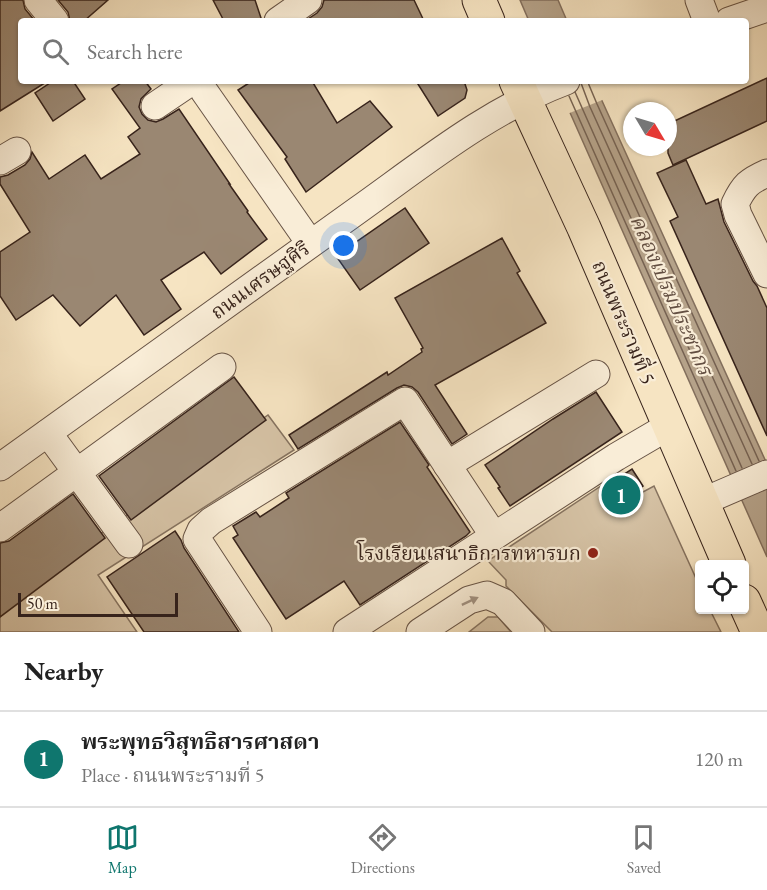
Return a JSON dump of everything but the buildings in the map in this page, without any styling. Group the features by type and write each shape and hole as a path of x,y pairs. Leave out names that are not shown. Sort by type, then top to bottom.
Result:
{"main road":[{"path":"478,0 487,18"},
{"name":"ถนนพระรามที่ 5","path":"539,87 584,228 669,426 712,498 728,560"},
{"path":"749,612 758,632"}],"street":[{"path":"38,0 53,18"},
{"path":"282,18 308,0"},
{"path":"699,0 706,18"},
{"path":"738,18 767,8"},
{"path":"155,106 198,86 310,243"},
{"name":"ถนนเศรษฐศิริ","path":"0,467 310,243 478,125 539,87"},
{"path":"767,173 755,178 742,188 735,204 738,215 767,274"},
{"path":"0,528 222,367"},
{"path":"447,465 596,374"},
{"path":"258,632 196,539 201,530 220,515 405,401 494,536"},
{"path":"347,632 616,457 669,426"},
{"path":"48,433 129,544"},
{"path":"712,498 767,474"},
{"path":"420,632 469,600 487,595 503,602 531,632"}],"shaded area":[{"path":"268,415 294,450 98,575 137,632 0,632 0,605"},
{"name":"โรงเรียนเสนาธิการทหารบก","path":"601,486 615,507 654,486 695,576 695,614 712,614 721,632 552,632 506,586 506,580 488,561"},
{"path":"488,617 498,617 511,632 469,632"}],"water":[{"path":"520,0 558,0 566,18 528,18"},
{"name":"คลองเปรมประชากร","path":"557,84 594,84 623,147 623,156 627,156 767,464 767,557"}],"pier":[{"path":"554,84 598,84 605,99 567,114"}],"place":[{"name":"พระพุทธวิสุทธิสารศาสดา","path":"621,495"},
{"name":"โรงเรียนเสนาธิการทหารบก","path":"593,553"}]}
